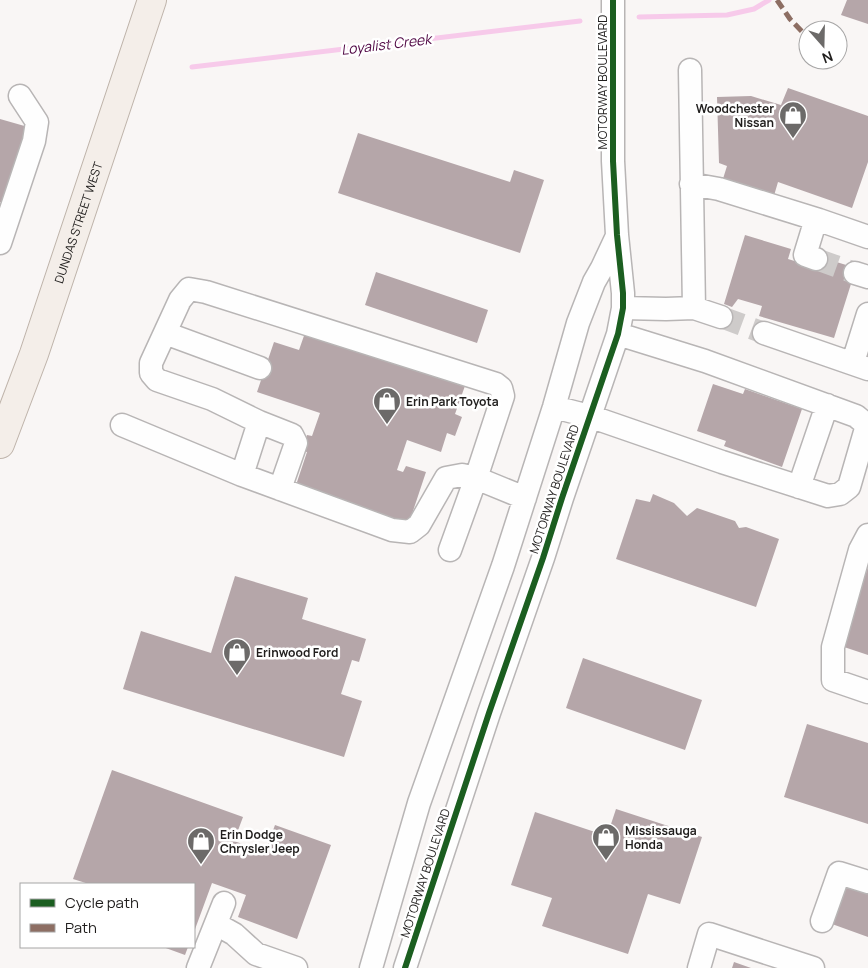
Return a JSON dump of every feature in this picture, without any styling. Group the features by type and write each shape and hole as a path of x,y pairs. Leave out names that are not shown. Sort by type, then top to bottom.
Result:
{"main road":[{"name":"DUNDAS STREET WEST","path":"0,444 34,354 152,0"}],"street":[{"name":"MOTORWAY BOULEVARD","path":"404,968 618,334 623,308 623,293 617,235 613,161 613,0"},
{"path":"690,70 694,308"},
{"path":"0,243 34,141 37,122 20,96"},
{"path":"692,184 719,189 868,237"},
{"path":"816,219 805,256 816,259"},
{"name":"MOTORWAY BOULEVARD","path":"371,968 419,803 503,566 554,407 578,323 594,282 617,235"},
{"path":"280,490 296,443 292,435 259,422 212,399 158,380 151,373 151,363 180,300 189,289 206,292 496,384 501,388 503,396 450,550"},
{"path":"623,308 694,308 721,318"},
{"path":"764,333 860,365 868,314"},
{"path":"165,333 260,368"},
{"path":"554,407 589,416 828,496 840,494 849,487 867,425 856,416 705,361 618,334"},
{"path":"799,487 827,405"},
{"path":"242,475 259,422"},
{"path":"122,425 280,490 392,530 410,532 419,525 446,478 462,475 476,478 524,498"},
{"path":"868,535 860,550 833,647 833,680 868,692"},
{"path":"822,921 839,872 868,882"},
{"path":"198,968 224,903"},
{"path":"216,924 234,934 256,954 296,968"},
{"path":"699,968 709,934 813,968"}],"building":[{"path":"847,0 868,0 868,24 841,15"},
{"name":"Woodchester Nissan","path":"788,88 868,116 868,162 852,208 778,182 773,199 722,182 727,166 719,163 717,97 751,96 781,105"},
{"path":"0,119 28,127 4,203 0,202"},
{"path":"358,133 510,182 514,170 544,180 520,253 338,193"},
{"path":"745,235 791,249 788,259 814,267 817,256 856,268 834,338 759,316 762,306 738,299 732,307 724,304"},
{"path":"376,272 488,310 477,343 365,305"},
{"name":"Erin Park Toyota","path":"306,330 466,383 455,414 462,417 455,436 447,433 441,452 407,440 397,470 403,472 406,466 426,472 407,529 294,491 307,452 302,451 307,435 312,436 320,413 257,392 274,342 299,350"},
{"path":"713,384 743,394 745,389 802,409 782,467 724,446 726,441 697,431"},
{"path":"653,494 674,503 687,516 697,508 735,521 739,528 746,527 779,539 756,607 616,559 636,499 650,502"},
{"path":"868,567 868,655 841,646"},
{"name":"Erinwood Ford","path":"235,576 308,598 302,619 366,639 359,662 352,660 341,694 362,701 344,757 123,689 141,631 211,653"},
{"path":"583,658 702,700 685,750 566,708"},
{"path":"807,724 868,743 868,824 784,797"},
{"name":"Erin Dodge Chrysler Jeep","path":"112,770 243,817 234,841 265,852 275,825 331,845 297,939 238,917 246,895 212,883 195,929 195,883 86,883 73,879"},
{"name":"Mississauga Honda","path":"616,809 702,837 680,904 648,894 628,954 542,926 552,898 511,885 535,812 607,836"},
{"path":"848,883 868,891 868,937 832,924"},
{"path":"166,948 188,948 185,955"},
{"path":"734,962 751,968 732,968"}],"waterway":[{"name":"Loyalist Creek","path":"639,17 727,15 754,9 769,0"},
{"name":"Loyalist Creek","path":"192,67 580,21"}],"tunnel":[{"path":"816,259 855,273"},
{"path":"721,317 764,333"}],"marked path":[{"path":"777,0 798,27"}],"cycle path":[{"path":"405,968 489,713 618,334 623,308 623,293 617,235 613,161 613,0"}],"place":[{"name":"Woodchester Nissan","path":"793,139"},
{"name":"Erin Park Toyota","path":"387,425"},
{"name":"Erinwood Ford","path":"237,676"},
{"name":"Mississauga Honda","path":"606,861"},
{"name":"Erin Dodge Chrysler Jeep","path":"201,865"}]}
